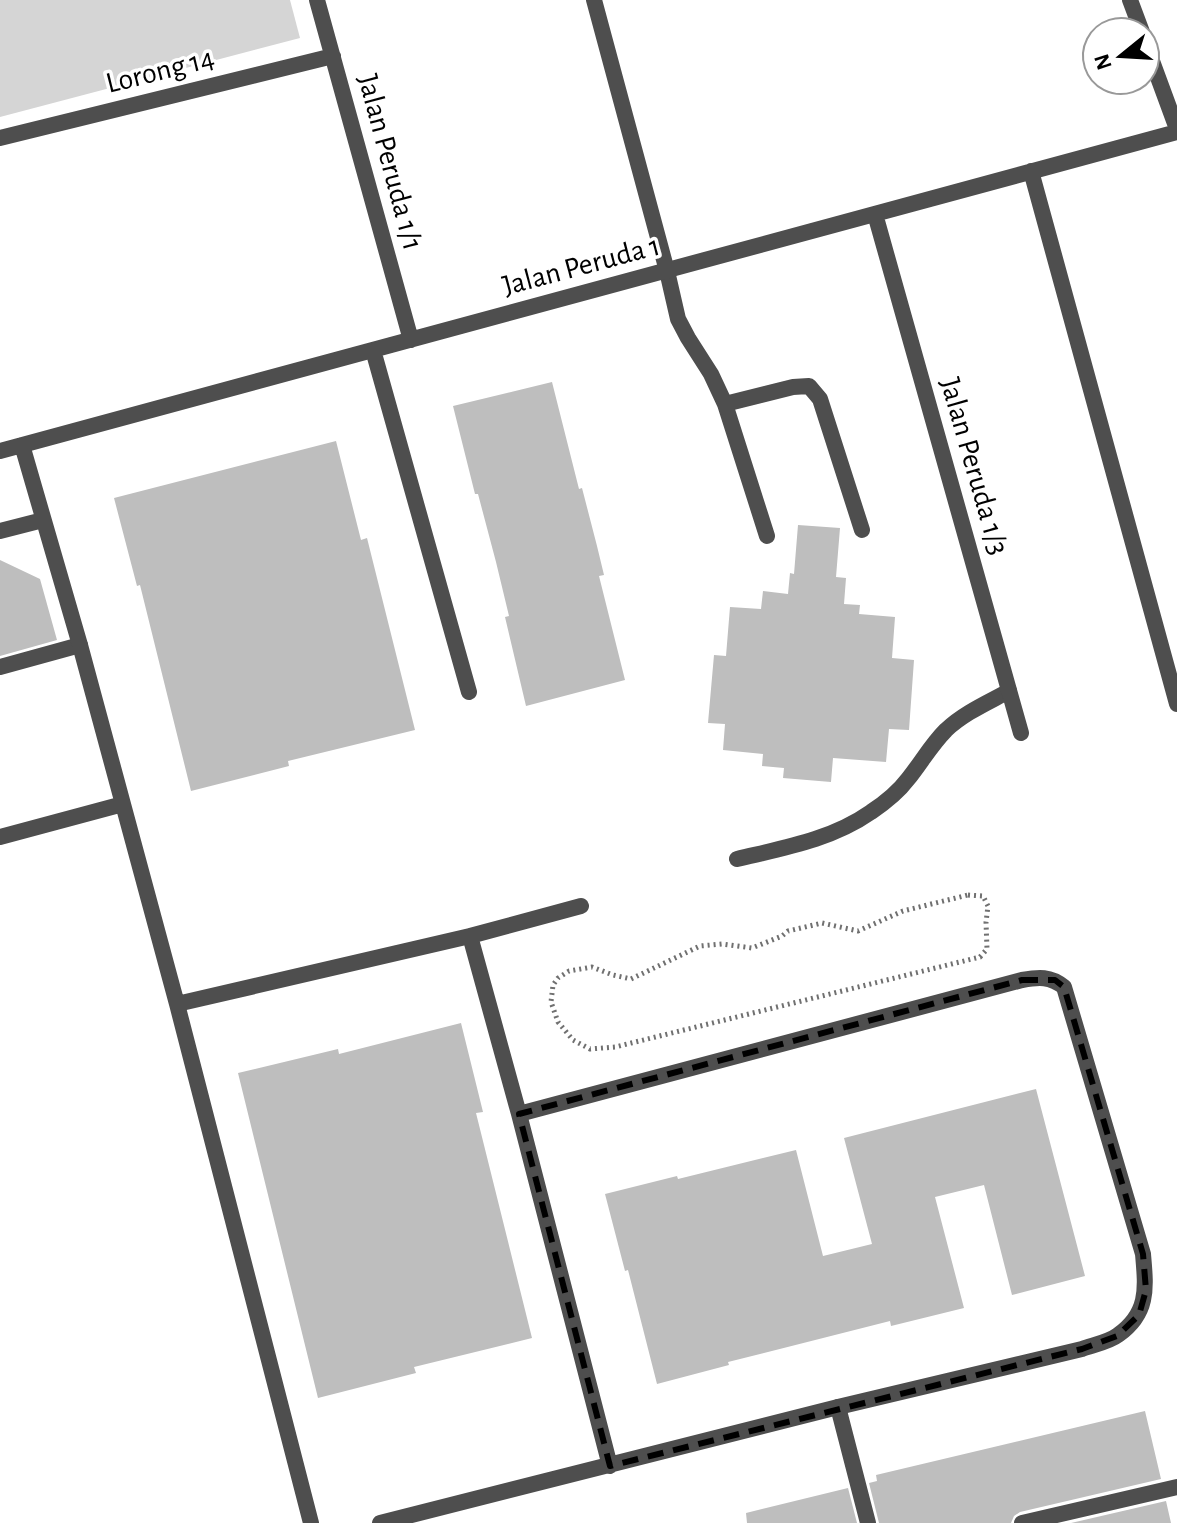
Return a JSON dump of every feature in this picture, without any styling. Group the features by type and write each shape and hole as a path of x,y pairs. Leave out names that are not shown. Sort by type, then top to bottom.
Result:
{"street":[{"name":"Jalan Peruda 1/1","path":"317,0 411,340"},
{"path":"594,0 678,319 725,404 767,536"},
{"name":"Lorong 14","path":"0,138 333,56"},
{"path":"1161,86 1177,131"},
{"name":"Jalan Peruda 1","path":"0,451 1177,131"},
{"path":"1031,171 1177,704"},
{"name":"Jalan Peruda 1/3","path":"875,214 1021,733"},
{"path":"373,350 469,692"},
{"path":"725,404 809,386 820,399 862,530"},
{"path":"22,445 80,645 177,1004 311,1523"},
{"path":"0,531 43,520"},
{"path":"0,667 80,645"},
{"path":"737,859 806,843 838,831 871,812 907,782 927,752 947,730 971,711 1009,691"},
{"path":"0,837 123,804"},
{"path":"177,1004 470,936 581,906"},
{"path":"470,936 610,1466"},
{"path":"380,1523 838,1407 1082,1349 1117,1336 1139,1315 1146,1290 1143,1254 1064,987 1055,980 1039,977 1022,980 519,1114"},
{"path":"838,1407 868,1523"},
{"path":"1022,1523 1177,1487"}],"path":[{"path":"968,895 983,896 988,906 987,949 980,957 615,1047 590,1049 573,1040 558,1022 551,1002 553,985 569,971 592,967 631,979 700,946 722,944 752,948 788,931 822,923 858,931 903,911 968,895"}],"highlighted area":[{"path":"1022,980 1055,980 1064,987 1143,1254 1146,1290 1139,1315 1117,1336 1082,1349 610,1466 519,1114"}],"shaded area":[{"path":"0,0 290,0 300,38 0,117"}],"building":[{"path":"552,382 597,546 604,575 599,576 625,680 526,706 505,617 509,616 496,562 453,406"},
{"path":"336,441 361,540 367,538 415,730 288,761 289,766 191,791 140,585 137,586 114,498"},
{"path":"798,525 840,528 836,577 846,578 844,604 860,605 859,614 895,617 892,658 914,660 909,730 889,729 886,762 833,758 831,782 783,778 784,768 762,766 763,754 723,750 725,724 708,723 714,655 726,656 730,607 761,609 763,591 788,594 790,573 794,574"},
{"path":"0,560 40,579 57,640 0,656"},
{"path":"461,1023 483,1112 476,1113 532,1338 414,1367 416,1373 318,1398 238,1073 338,1049 339,1054"},
{"path":"1036,1089 1085,1276 1012,1295 984,1185 935,1197 964,1308 891,1326 890,1321 728,1362 729,1365 657,1384 605,1194 796,1150 823,1256 872,1244 844,1138"},
{"path":"1145,1411 1161,1479 1020,1512 1011,1523 879,1523 869,1483 877,1481 876,1475"},
{"path":"848,1488 857,1523 747,1523 746,1513"},
{"path":"1166,1501 1171,1523 1071,1523"}]}
